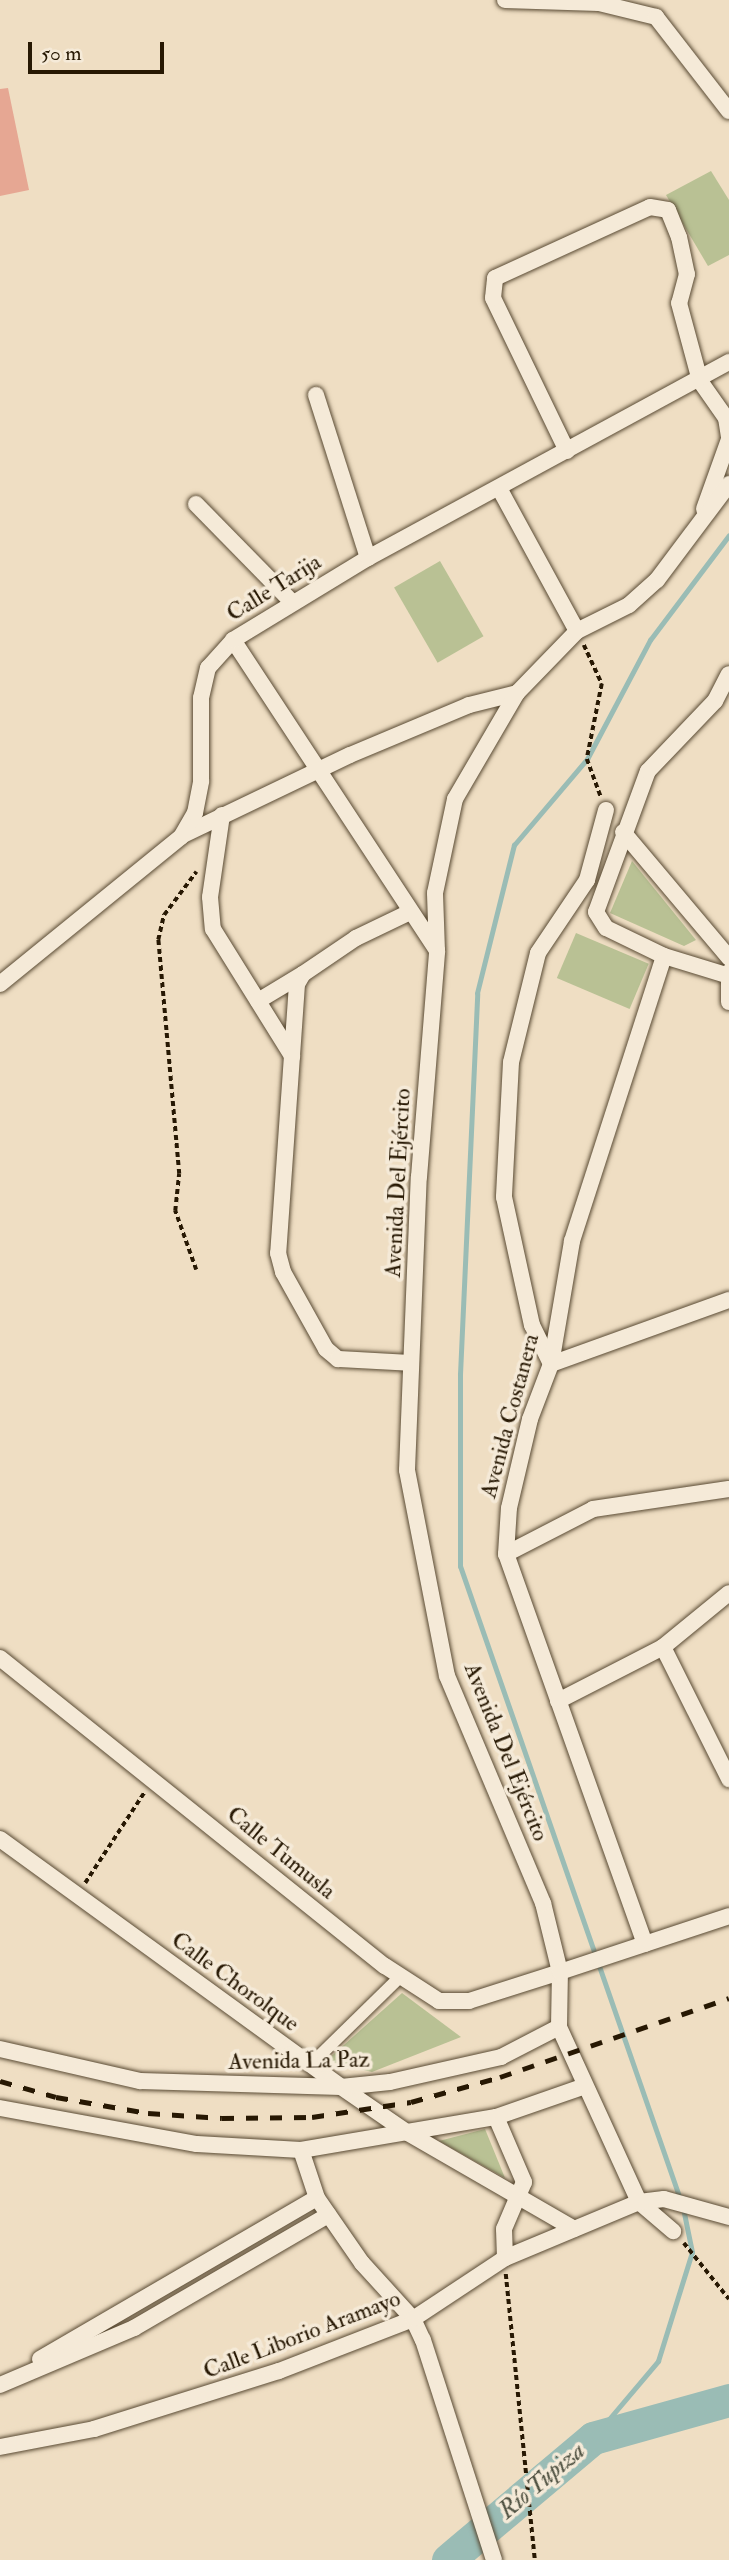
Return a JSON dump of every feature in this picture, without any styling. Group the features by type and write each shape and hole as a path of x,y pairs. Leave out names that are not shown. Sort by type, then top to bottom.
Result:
{"street":[{"path":"505,0 599,3 656,17 729,111"},
{"path":"567,451 493,298 495,278 650,206 668,210 687,274 678,303 700,381 726,418 729,438 699,525"},
{"name":"Calle Tarija","path":"0,984 181,836 195,813 201,781 201,698 208,668 233,640 291,601 700,381 729,362"},
{"path":"316,395 368,558"},
{"name":"Avenida Del Ejército","path":"560,1972 543,1903 447,1676 407,1470 419,1177 437,951 435,893 455,799 517,692 577,631 629,605 657,580 729,484"},
{"path":"499,488 577,631"},
{"path":"196,504 291,601"},
{"path":"233,640 316,773 437,951"},
{"path":"729,674 715,701 648,771 622,832 596,912 606,928 664,956 727,973 729,1002"},
{"path":"181,836 468,705 517,692"},
{"path":"606,810 587,880 538,953 511,1062 504,1197 532,1325 551,1364 729,1300"},
{"path":"222,815 210,897 213,929 292,1056"},
{"path":"622,832 729,957"},
{"path":"258,1001 356,938 410,912"},
{"name":"Avenida Costanera","path":"645,1944 506,1554 509,1508 530,1419 551,1364 572,1241 664,956"},
{"path":"303,974 298,984 278,1253 283,1272 326,1349 338,1359 411,1363"},
{"path":"506,1554 593,1509 729,1489"},
{"path":"558,1701 663,1647 729,1593"},
{"path":"663,1647 729,1779"},
{"name":"Calle Tumusla","path":"0,1658 401,1976 439,2001 469,2001 560,1972"},
{"name":"Calle Chorolque","path":"0,1839 310,2065 408,2133 574,2229"},
{"path":"673,2231 639,2202 559,2027 560,1972 729,1916"},
{"path":"310,2065 401,1976"},
{"name":"Avenida La Paz","path":"0,2049 140,2081 341,2087 390,2082 501,2057 559,2027"},
{"path":"0,2039 24,2055"},
{"path":"0,2108 197,2144 301,2150 496,2117 585,2086"},
{"path":"496,2117 524,2182 520,2198 504,2230 505,2258"},
{"path":"301,2150 317,2199 362,2263 412,2319 423,2340 494,2560"},
{"path":"0,2384 317,2199"},
{"path":"639,2202 664,2199 724,2217"},
{"name":"Calle Liborio Aramayo","path":"0,2447 94,2429 199,2399 412,2319 505,2258 639,2202"},
{"path":"0,2384 134,2328 328,2215"}],"path":[{"path":"577,631 602,684 586,759 606,810"},
{"path":"196,1270 175,1211 178,1174 158,940 164,915 218,842"},
{"path":"77,1895 153,1780"},
{"path":"673,2231 729,2299"},
{"path":"505,2258 535,2560"}],"green space":[{"path":"711,171 729,200 729,255 708,266 666,195"},
{"path":"440,561 484,636 438,663 394,588"},
{"path":"632,861 696,940 684,946 610,913"},
{"path":"576,933 649,964 630,1009 557,978"},
{"path":"402,1993 461,2037 372,2072 326,2061"},
{"path":"485,2129 505,2178 439,2141"}],"building":[{"path":"8,88 29,190 0,196 0,89"}],"waterway":[{"path":"680,2199 460,1566 460,1374 477,993 514,845 587,759 650,640 729,535"},
{"path":"593,2438 658,2361 692,2252 683,2208"},
{"name":"Río Tupiza","path":"448,2560 593,2438 729,2400"}],"railway":[{"path":"0,2081 56,2097 148,2113 222,2118 312,2117 411,2102 500,2077 729,1998"}]}
